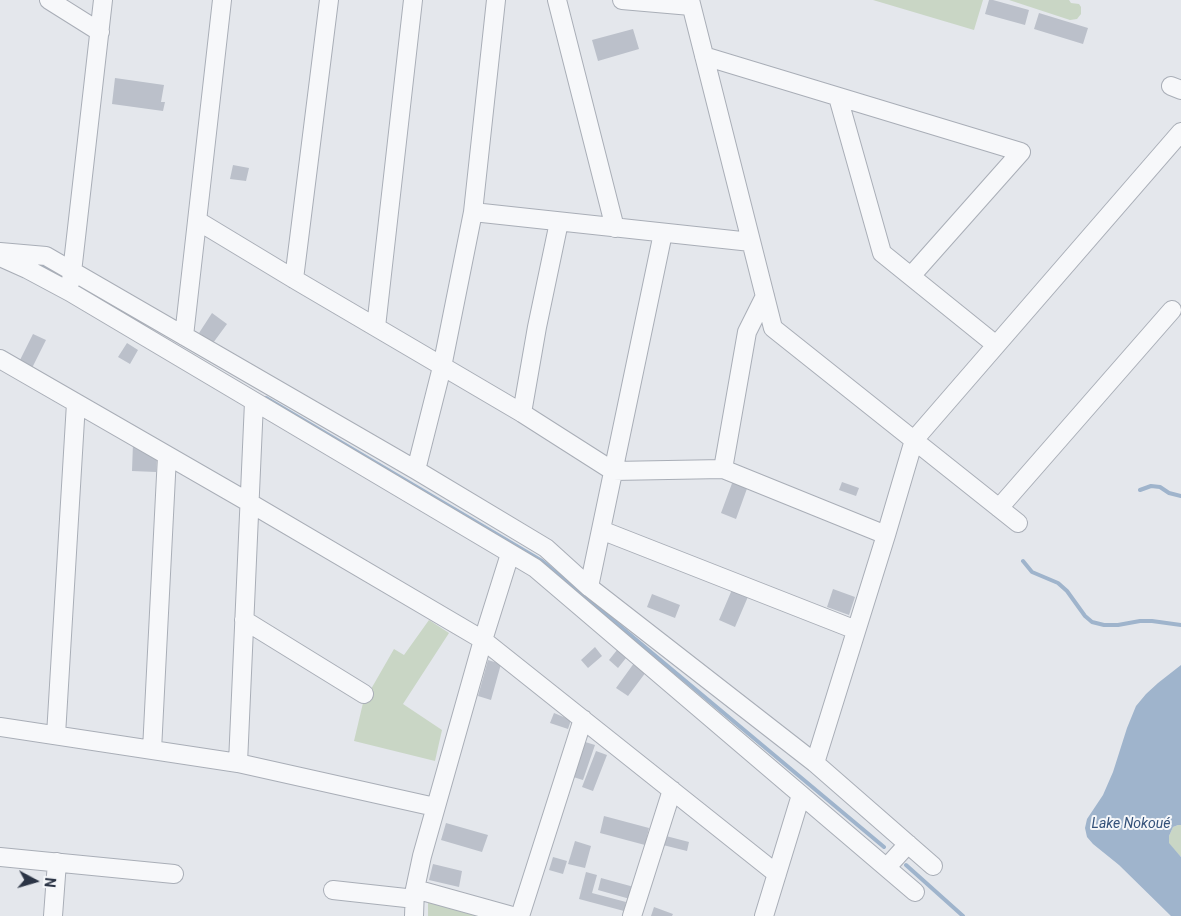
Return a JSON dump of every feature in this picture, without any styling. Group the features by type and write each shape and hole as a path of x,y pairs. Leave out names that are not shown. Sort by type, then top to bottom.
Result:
{"street":[{"path":"49,0 100,32"},
{"path":"70,292 103,0"},
{"path":"184,336 222,0"},
{"path":"294,279 329,0"},
{"path":"376,327 413,0"},
{"path":"416,470 442,367 473,212 496,0"},
{"path":"557,0 615,228"},
{"path":"622,0 690,3 773,328 1018,523"},
{"path":"704,56 1020,152 910,276"},
{"path":"838,97 882,253 996,345"},
{"path":"815,762 914,440 1181,132"},
{"path":"473,212 751,242"},
{"path":"198,221 522,413 613,470 723,469 886,535"},
{"path":"522,413 537,326 559,222"},
{"path":"589,587 663,233"},
{"path":"0,252 46,256 416,470 546,548 589,587 815,762 933,866"},
{"path":"0,257 70,292 535,568 915,892"},
{"path":"723,469 747,332 765,296"},
{"path":"999,508 1172,310"},
{"path":"0,359 250,502 483,640 777,874"},
{"path":"238,763 254,402"},
{"path":"56,735 76,403"},
{"path":"152,750 167,456"},
{"path":"601,530 856,630"},
{"path":"415,901 422,856 483,640 510,554"},
{"path":"244,620 364,694"},
{"path":"520,916 583,719"},
{"path":"0,727 238,763 436,807"},
{"path":"632,916 672,790"},
{"path":"764,916 801,795"},
{"path":"887,867 908,844"},
{"path":"0,857 174,874"},
{"path":"53,916 57,862"},
{"path":"333,890 512,916"}],"green space":[{"path":"873,0 983,0 974,30"},
{"path":"1009,0 1069,0 1071,3 1079,4 1081,14 1077,19 1070,20"},
{"path":"429,620 449,633 403,704 442,730 435,761 354,741 363,703 394,649 404,655"},
{"path":"1181,825 1181,857 1169,844 1169,836 1173,827"},
{"path":"428,899 485,916 428,916"}],"water":[{"name":"Lake Nokoué","path":"1181,665 1181,825 1173,827 1169,836 1169,843 1181,857 1181,916 1171,916 1119,865 1093,844 1087,837 1085,828 1087,819 1103,795 1113,772 1136,706 1158,683"}],"building":[{"path":"989,0 1029,10 1025,25 985,14"},
{"path":"1039,13 1088,28 1083,44 1034,29"},
{"path":"633,29 639,49 598,61 592,40"},
{"path":"115,78 164,85 161,102 165,102 163,111 112,104"},
{"path":"233,165 249,168 246,181 230,179"},
{"path":"212,313 227,324 213,343 199,333"},
{"path":"33,334 46,340 32,368 19,362"},
{"path":"127,343 138,350 130,364 118,357"},
{"path":"133,443 157,457 156,472 132,471"},
{"path":"734,478 749,483 736,519 721,513"},
{"path":"842,482 859,488 856,496 839,490"},
{"path":"734,585 750,592 735,627 719,620"},
{"path":"833,589 855,597 849,615 827,607"},
{"path":"652,594 680,605 675,618 647,607"},
{"path":"595,647 602,656 588,668 581,660"},
{"path":"617,650 626,658 618,668 609,660"},
{"path":"637,659 649,668 628,696 616,688"},
{"path":"488,660 501,664 491,700 478,696"},
{"path":"554,713 571,720 568,729 550,723"},
{"path":"582,741 595,745 583,780 570,776"},
{"path":"596,751 607,755 593,791 582,787"},
{"path":"604,816 649,828 645,845 600,833"},
{"path":"446,823 488,835 482,852 441,840"},
{"path":"666,836 689,842 687,851 663,845"},
{"path":"575,841 591,846 585,868 568,864"},
{"path":"553,857 567,861 563,874 549,870"},
{"path":"433,864 462,871 459,887 429,880"},
{"path":"586,872 597,875 592,893 626,902 624,911 579,899"},
{"path":"601,878 634,887 630,899 598,890"},
{"path":"654,907 673,914 672,916 651,916"}],"waterway":[{"path":"42,266 61,277"},
{"path":"266,398 542,561 884,847"},
{"path":"1140,490 1151,486 1160,487 1169,493 1181,496"},
{"path":"1023,561 1032,572 1058,583 1067,591 1085,616 1092,622 1104,625 1118,625 1152,621 1181,625"},
{"path":"906,865 963,916"}]}
